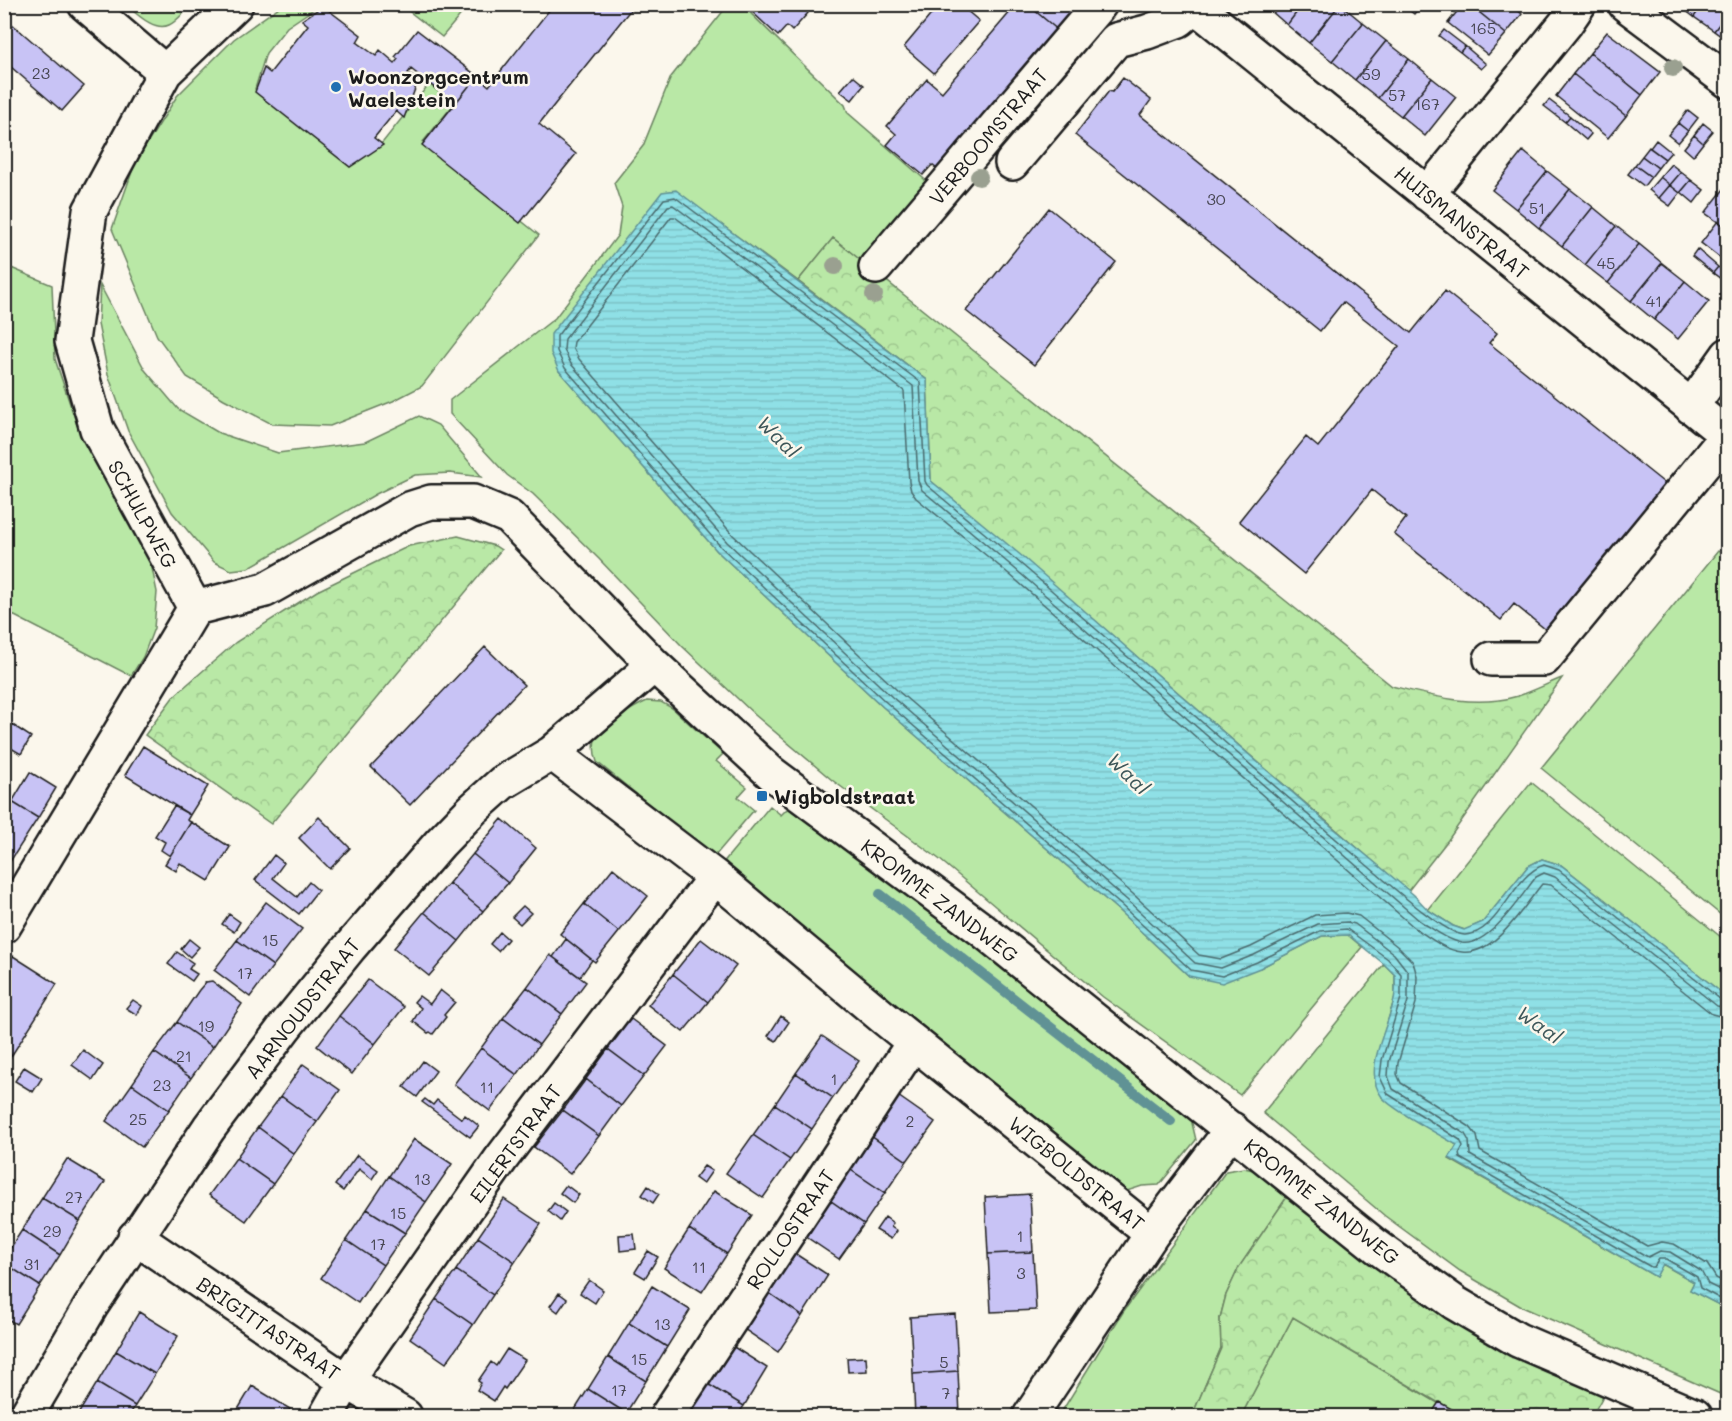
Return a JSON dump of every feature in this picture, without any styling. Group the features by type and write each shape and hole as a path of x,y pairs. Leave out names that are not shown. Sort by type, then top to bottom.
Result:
{"street":[{"path":"85,4 165,72"},
{"name":"SCHULPWEG","path":"195,608 97,429 72,341 90,211 165,72 236,4"},
{"name":"VERBOOMSTRAAT","path":"876,267 1100,4"},
{"path":"1427,194 1579,4"},
{"path":"1625,4 1728,81"},
{"path":"1012,163 1116,40 1179,20 1197,6"},
{"name":"HUISMANSTRAAT","path":"1197,6 1727,436"},
{"path":"1691,407 1728,355"},
{"path":"1491,659 1544,659 1727,436"},
{"name":"KROMME ZANDWEG","path":"195,608 265,590 409,509 431,502 473,502 509,517 654,665 771,773 981,929 1376,1246 1455,1303 1518,1340 1692,1416"},
{"path":"4,926 195,608"},
{"name":"AARNOUDSTRAAT","path":"26,1416 91,1306 209,1128 284,1028 349,948 440,843 472,810 502,783 552,753 654,665"},
{"name":"WIGBOLDSTRAAT","path":"552,753 715,877 914,1042 1152,1234"},
{"name":"EILERTSTRAAT","path":"326,1416 346,1381 501,1159 715,877"},
{"name":"ROLLOSTRAAT","path":"667,1416 914,1042"},
{"path":"1030,1416 1152,1234 1232,1129"},
{"name":"BRIGITTASTRAAT","path":"135,1237 346,1381 405,1416"}],"green space":[{"path":"321,4 287,27 266,53 255,89 349,165 383,142 429,84 454,104 423,142 539,235 422,386 393,401 330,426 272,424 187,377 157,336 112,229 135,163 177,96 234,39 282,5"},
{"path":"126,5 192,5 169,25 157,26 146,21"},
{"path":"401,5 469,5 442,37"},
{"path":"728,5 742,5 845,105 848,113 930,184 865,264 833,238 798,281 676,191 559,371 717,551 883,707 1118,910 1189,976 1260,968 1322,936 1348,935 1362,947 1240,1095 1103,997 939,859 832,780 755,715 682,646 533,494 507,475 450,414 450,400 555,318 618,235 622,207 614,183 643,146 671,77"},
{"path":"833,238 1392,686 1453,699 1483,701 1520,695 1562,678 1448,840 1408,891 931,481 927,380 798,281"},
{"path":"4,265 52,285 55,359 77,425 149,554 157,592 154,628 143,657 131,676 5,611"},
{"path":"100,285 145,370 178,409 219,433 278,453 365,442 419,416 438,425 482,477 450,473 415,475 376,494 248,568 231,570 214,562 172,512 128,431 108,374 98,324"},
{"path":"458,536 495,546 501,550 271,824 145,735 174,696 236,642 317,591 409,546"},
{"path":"1718,551 1728,558 1727,920 1541,768"},
{"path":"647,701 661,702 672,708 723,754 716,761 747,787 738,797 754,810 714,857 597,762 594,748 598,733 614,720"},
{"path":"1531,782 1727,942 1727,997 1561,865 1542,859 1528,866 1483,922 1465,930 1453,926 1428,910"},
{"path":"770,806 781,815 788,808 1006,969 1195,1117 1192,1123 1196,1140 1159,1185 1142,1186 1127,1191 722,864"},
{"path":"1384,964 1395,975 1395,997 1376,1059 1382,1097 1457,1145 1449,1159 1656,1277 1662,1264 1694,1282 1690,1290 1727,1309 1727,1397 1520,1306 1460,1271 1385,1216 1263,1113"},
{"path":"1244,1168 1263,1172 1289,1194 1239,1267 1226,1295 1220,1318 1221,1348 1192,1416 1059,1416 1123,1312 1226,1171"},
{"path":"1289,1194 1360,1251 1474,1334 1603,1396 1592,1416 1461,1416 1293,1317 1241,1416 1192,1416 1221,1348 1220,1318 1226,1295 1239,1267"},
{"path":"1293,1317 1448,1409 1444,1416 1241,1416"}],"water":[{"name":"Waal","path":"676,190 927,380 931,481 1023,557 1325,821 1414,895 1428,910 1453,926 1464,930 1483,922 1528,866 1542,859 1561,865 1727,997 1727,1309 1690,1290 1694,1282 1663,1264 1656,1277 1449,1158 1457,1145 1387,1102 1376,1086 1374,1075 1378,1049 1394,999 1395,975 1348,935 1322,936 1260,968 1222,983 1189,976 1118,910 883,707 717,551 559,371 551,353 551,334 662,192"}],"building":[{"path":"554,4 635,4 539,124 576,154 520,223 422,145 477,76 489,86"},
{"path":"757,4 799,4 808,13 792,31 787,26 778,36 751,11"},
{"path":"940,4 959,4 979,21 934,73 904,47"},
{"path":"1017,4 1027,4 1059,31 942,173 932,165 923,175 887,145 896,134 887,126 927,79 942,92"},
{"path":"1027,4 1066,4 1075,12 1059,31"},
{"path":"1263,4 1303,4 1287,25"},
{"path":"1303,4 1340,4 1309,43 1287,25"},
{"path":"1340,4 1363,23 1332,61 1309,43"},
{"path":"1405,4 1422,4 1414,14 1404,6"},
{"path":"1463,4 1469,4 1506,34 1488,55 1448,23"},
{"path":"1469,4 1511,4 1522,14 1506,34"},
{"path":"1677,4 1703,4 1694,17"},
{"path":"1703,4 1728,4 1728,12 1714,31 1694,17"},
{"name":"Woonzorgcentrum Waelestein","path":"323,6 361,35 357,42 376,56 380,50 395,63 398,59 395,57 417,30 477,76 455,104 411,69 408,73 418,81 404,118 396,111 374,138 383,145 350,167 255,92 264,68 270,73 308,25 302,20"},
{"path":"1728,12 1728,41 1714,31"},
{"path":"4,17 84,86 62,111 4,61"},
{"path":"1363,23 1386,41 1355,80 1332,61"},
{"path":"1444,30 1465,46 1460,52 1439,36"},
{"path":"1607,32 1660,72 1642,95 1590,53"},
{"path":"1386,41 1409,59 1378,98 1355,80"},
{"path":"1465,46 1486,64 1481,69 1460,52"},
{"path":"1590,53 1642,95 1626,116 1573,74"},
{"path":"1409,59 1432,78 1401,116 1378,98"},
{"path":"1573,74 1626,116 1608,138 1556,96"},
{"path":"853,76 864,85 852,100 840,91"},
{"path":"1123,78 1151,100 1140,115 1411,333 1445,291 1497,333 1489,343 1668,486 1550,633 1514,604 1501,620 1394,534 1406,518 1372,490 1304,574 1239,521 1306,437 1318,447 1399,346 1343,302 1320,331 1075,135 1109,91 1112,92"},
{"path":"1432,78 1456,97 1425,136 1401,116"},
{"path":"1549,100 1570,116 1565,122 1544,106"},
{"path":"1688,110 1698,118 1688,131 1678,123"},
{"path":"1570,116 1591,134 1586,140 1565,122"},
{"path":"1678,123 1688,131 1678,143 1668,135"},
{"path":"1703,123 1713,131 1703,143 1694,135"},
{"path":"1694,135 1703,143 1693,156 1684,148"},
{"path":"1656,140 1671,152 1665,159 1650,148"},
{"path":"1649,147 1665,159 1658,168 1642,156"},
{"path":"1523,151 1547,171 1516,209 1492,190"},
{"path":"1642,156 1658,168 1651,177 1635,165"},
{"path":"1671,164 1681,172 1670,185 1660,177"},
{"path":"1635,165 1651,177 1644,186 1628,174"},
{"path":"1547,171 1570,189 1539,228 1516,209"},
{"path":"1681,172 1691,180 1680,193 1670,185"},
{"path":"1660,177 1670,185 1659,198 1649,190"},
{"path":"1691,180 1704,190 1694,203 1681,192"},
{"path":"1670,185 1680,193 1670,206 1659,198"},
{"path":"1570,189 1593,207 1562,246 1539,228"},
{"path":"1724,189 1728,192 1728,229 1705,213"},
{"path":"1593,207 1616,226 1585,265 1562,246"},
{"path":"1049,208 1116,262 1034,365 966,311"},
{"path":"1718,221 1728,229 1728,264 1701,243"},
{"path":"1616,226 1639,244 1608,283 1585,265"},
{"path":"1639,244 1662,263 1631,301 1608,283"},
{"path":"1697,249 1718,267 1713,273 1692,256"},
{"path":"1662,263 1685,281 1654,320 1631,301"},
{"path":"1718,267 1728,274 1728,284 1713,273"},
{"path":"1685,281 1709,301 1678,339 1654,320"},
{"path":"485,647 524,685 410,805 371,767"},
{"path":"5,720 31,737 21,754 4,744"},
{"path":"143,746 208,786 190,815 125,775"},
{"path":"30,772 56,788 38,818 12,802"},
{"path":"12,802 38,818 4,871 4,814"},
{"path":"174,806 190,815 187,820 191,822 170,856 161,850 165,842 155,836"},
{"path":"319,817 350,848 330,869 299,838"},
{"path":"502,819 536,848 508,883 473,854"},
{"path":"191,822 230,847 209,881 180,863 176,871 165,864"},
{"path":"473,854 508,883 483,911 449,883"},
{"path":"274,855 284,863 273,878 297,897 309,882 318,890 299,914 255,880"},
{"path":"613,868 648,896 619,932 584,904"},
{"path":"449,883 483,911 459,941 424,912"},
{"path":"266,902 302,929 273,966 237,940"},
{"path":"584,904 619,932 595,962 560,934"},
{"path":"523,906 531,913 520,924 512,917"},
{"path":"424,912 459,941 429,976 394,948"},
{"path":"229,914 240,922 234,932 222,924"},
{"path":"500,932 508,939 498,951 490,944"},
{"path":"189,939 199,947 190,957 181,949"},
{"path":"566,939 592,960 580,977 553,957"},
{"path":"701,939 736,966 708,1002 673,974"},
{"path":"237,940 273,966 250,997 214,970"},
{"path":"177,952 193,963 189,969 197,974 192,981 168,964"},
{"path":"550,955 586,982 562,1014 527,987"},
{"path":"13,956 57,984 10,1058 4,1055 4,969"},
{"path":"673,974 708,1002 683,1032 648,1005"},
{"path":"368,980 404,1007 375,1044 339,1016"},
{"path":"212,981 242,1004 213,1047 177,1022 199,990 206,982"},
{"path":"527,987 562,1014 539,1045 503,1018"},
{"path":"440,990 455,1002 433,1034 428,1033 413,1021 421,1008 414,1002 419,996 430,1004"},
{"path":"133,1000 142,1006 137,1015 126,1008"},
{"path":"339,1016 375,1044 352,1074 317,1046"},
{"path":"781,1016 789,1022 776,1041 768,1036"},
{"path":"503,1018 539,1045 517,1075 481,1048"},
{"path":"631,1019 667,1046 644,1076 608,1049"},
{"path":"177,1022 213,1047 191,1078 154,1052"},
{"path":"822,1036 859,1061 833,1098 796,1073"},
{"path":"481,1048 517,1075 490,1111 454,1084"},
{"path":"608,1049 644,1076 621,1106 586,1079"},
{"path":"83,1050 103,1065 93,1080 72,1065"},
{"path":"154,1052 191,1078 169,1110 132,1084"},
{"path":"423,1061 436,1071 417,1097 404,1087"},
{"path":"303,1064 340,1090 317,1122 281,1096"},
{"path":"24,1067 42,1078 33,1092 15,1081"},
{"path":"796,1073 833,1098 812,1129 775,1104"},
{"path":"586,1079 621,1106 599,1136 563,1110"},
{"path":"132,1084 169,1110 142,1147 106,1121"},
{"path":"281,1096 317,1122 294,1154 258,1127"},
{"path":"898,1096 935,1122 907,1161 871,1136"},
{"path":"425,1099 433,1105 437,1100 462,1119 465,1115 479,1126 470,1137 422,1102"},
{"path":"775,1104 812,1129 790,1160 753,1135"},
{"path":"563,1110 599,1136 570,1174 534,1147"},
{"path":"258,1127 294,1154 273,1184 236,1158"},
{"path":"753,1135 790,1160 763,1198 726,1173"},
{"path":"871,1136 907,1161 885,1193 848,1168"},
{"path":"414,1139 452,1164 426,1202 389,1176"},
{"path":"357,1155 378,1170 372,1179 359,1169 343,1191 335,1185"},
{"path":"236,1158 273,1184 246,1221 209,1195"},
{"path":"67,1159 105,1182 80,1221 42,1198"},
{"path":"704,1166 712,1171 703,1184 695,1178"},
{"path":"848,1168 885,1193 864,1224 827,1198"},
{"path":"389,1176 426,1202 405,1233 367,1209"},
{"path":"566,1185 579,1195 573,1203 560,1193"},
{"path":"648,1186 659,1194 653,1203 642,1195"},
{"path":"714,1191 752,1215 727,1254 689,1229"},
{"path":"1030,1194 1033,1252 988,1254 985,1197"},
{"path":"42,1198 80,1221 60,1255 22,1230"},
{"path":"827,1198 864,1224 839,1259 802,1234"},
{"path":"504,1199 541,1224 515,1262 478,1237"},
{"path":"554,1203 566,1212 560,1221 548,1211"},
{"path":"367,1209 405,1233 383,1265 346,1240"},
{"path":"885,1217 893,1223 891,1227 897,1231 891,1239 876,1230"},
{"path":"689,1229 727,1254 702,1292 664,1268"},
{"path":"22,1230 60,1255 40,1286 4,1263 4,1258"},
{"path":"634,1234 636,1249 620,1251 619,1235"},
{"path":"478,1237 515,1262 493,1295 456,1270"},
{"path":"346,1240 383,1265 358,1303 321,1278"},
{"path":"648,1251 658,1257 645,1278 635,1272"},
{"path":"791,1251 828,1275 802,1316 765,1290"},
{"path":"1033,1252 1036,1310 991,1312 988,1254"},
{"path":"4,1263 40,1286 16,1324 4,1317"},
{"path":"456,1270 493,1295 473,1325 436,1299"},
{"path":"589,1280 603,1290 595,1303 580,1293"},
{"path":"652,1286 690,1310 667,1347 629,1323"},
{"path":"765,1290 802,1316 778,1352 741,1327"},
{"path":"559,1293 567,1299 558,1312 550,1306"},
{"path":"436,1299 473,1325 446,1363 410,1338"},
{"path":"139,1312 178,1336 155,1374 116,1351"},
{"path":"955,1314 958,1371 913,1374 910,1317"},
{"path":"629,1323 667,1347 646,1381 608,1357"},
{"path":"729,1344 767,1368 744,1406 706,1383"},
{"path":"507,1349 525,1360 494,1401 477,1390 481,1383 478,1381 491,1362 496,1366"},
{"path":"116,1351 155,1374 135,1406 97,1383"},
{"path":"608,1357 646,1381 626,1413 588,1389"},
{"path":"866,1357 867,1371 848,1372 847,1358"},
{"path":"958,1371 960,1416 915,1416 913,1374"},
{"path":"97,1383 135,1406 129,1416 77,1416"},
{"path":"706,1383 744,1406 737,1416 686,1415"},
{"path":"252,1386 290,1409 286,1416 234,1416"},
{"path":"588,1389 626,1413 623,1416 571,1416"},
{"path":"1439,1402 1464,1416 1430,1416"}],"waterway":[{"path":"880,894 1171,1121"}],"place":[{"name":"Woonzorgcentrum Waelestein","path":"336,87"},
{"name":"Wigboldstraat","path":"762,796"}]}
